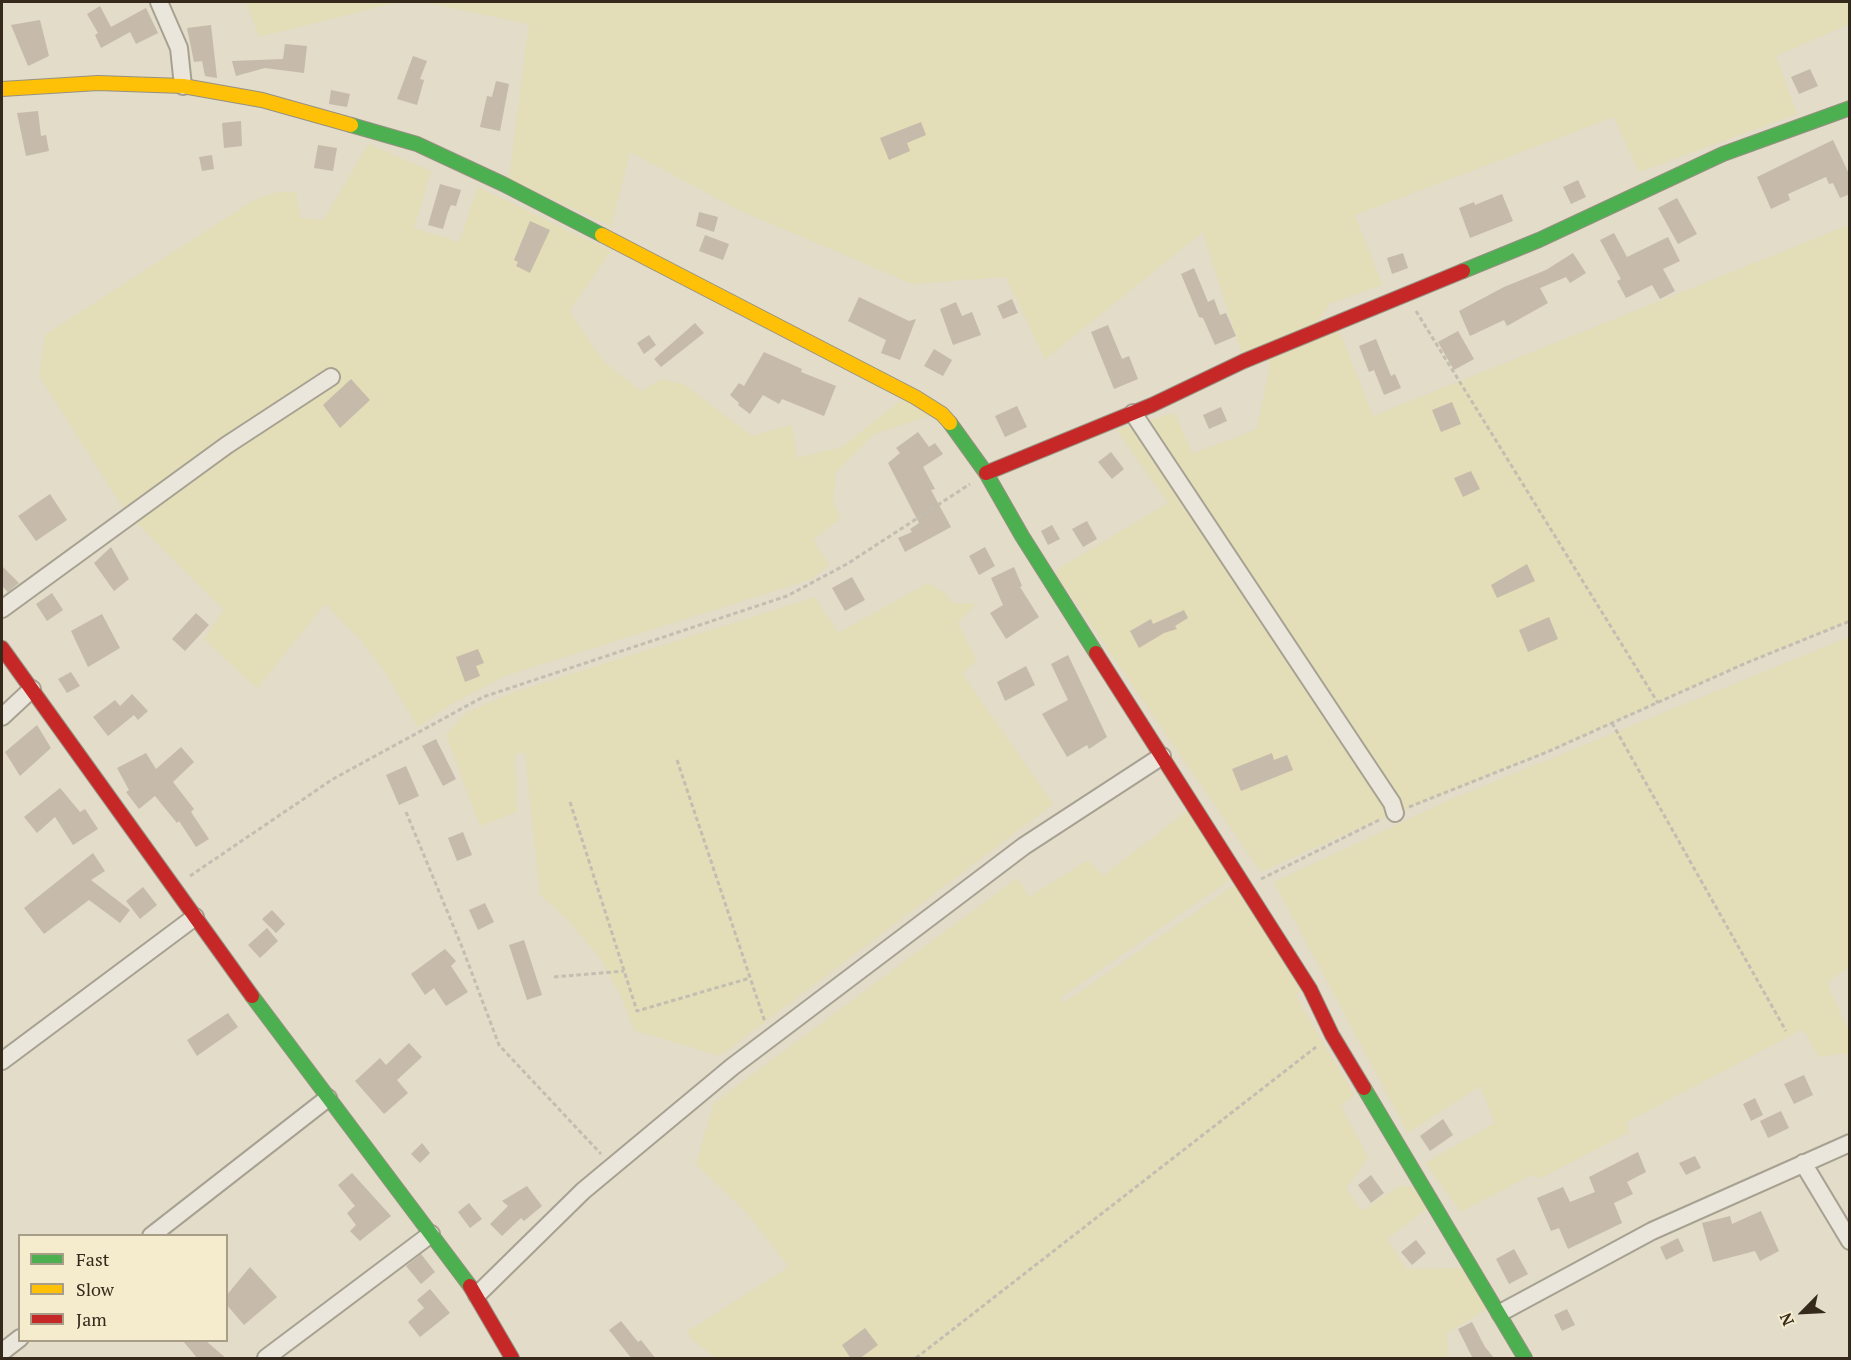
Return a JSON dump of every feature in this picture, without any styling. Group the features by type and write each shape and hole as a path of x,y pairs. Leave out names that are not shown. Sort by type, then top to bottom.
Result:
{"street":[{"path":"159,2 179,48 183,86"},
{"path":"2,89 98,83 183,86 262,100 417,144 502,184 915,397 942,414 962,435 1022,536 1310,989 1332,1035 1500,1313 1525,1359"},
{"path":"986,473 1133,412 1244,361 1539,240 1723,154 1850,108"},
{"path":"2,609 227,445 331,376"},
{"path":"1133,412 1385,793 1395,813"},
{"path":"2,648 195,917 477,1295 513,1359"},
{"path":"2,717 32,689"},
{"path":"477,1295 583,1191 770,1038 1024,846 1162,756"},
{"path":"2,1061 195,917"},
{"path":"154,1234 328,1098"},
{"path":"1500,1313 1652,1231 1850,1143"},
{"path":"1803,1163 1850,1241"},
{"path":"266,1359 431,1234"},
{"path":"2,1352 18,1340"}],"path":[{"path":"1406,295 1658,703"},
{"path":"174,887 333,779 483,697 787,596 847,564 986,473"},
{"path":"1246,887 1359,828 1850,621"},
{"path":"1612,723 1786,1031"},
{"path":"678,760 770,1038"},
{"path":"570,802 638,1011 750,978"},
{"path":"406,813 462,947 499,1045 612,1166"},
{"path":"554,977 624,971"},
{"path":"916,1359 1332,1035"}],"shaded area":[{"path":"246,2 399,2 259,37"},
{"path":"423,2 1849,2 1850,24 1776,56 1797,114 1639,172 1614,117 1355,215 1382,285 1329,304 1312,333 1244,361 1203,232 1045,359 1006,277 913,284 739,210 630,152 611,226 509,179 529,24"},
{"path":"368,144 431,171 414,228 459,242 478,187 611,251 569,311 604,362 641,391 662,379 685,385 752,436 792,425 797,458 842,447 903,399 929,416 874,434 836,472 833,501 840,519 813,540 829,565 812,579 505,676 450,705 418,727 387,675 360,639 325,604 257,688 204,639 224,610 126,512 39,376 45,335 254,200 277,192 296,192 300,218 324,220"},
{"path":"1849,225 1849,621 1746,663 1547,752 1359,828 1261,872 1056,574 1058,569 1168,503 1116,429 1175,413 1192,454 1257,429 1270,365 1268,359 1339,330 1373,416"},
{"path":"928,583 945,593 953,603 976,604 958,623 977,661 962,673 1053,804 720,1056 634,1030 621,996 599,957 569,921 540,894 525,753 515,754 517,812 480,826 446,735 467,712 512,693 815,597 838,633"},
{"path":"1849,637 1849,967 1827,983 1849,1032 1849,1053 1818,1057 1803,1029 1625,1123 1629,1132 1541,1178 1531,1175 1461,1212 1425,1163 1495,1123 1480,1086 1408,1133 1274,882 1452,799"},
{"path":"1187,811 1231,879 1060,998 1064,1003 1236,884 1301,991 1295,995 1354,1095 1341,1106 1368,1158 1346,1188 1362,1211 1400,1186 1416,1186 1430,1206 1387,1239 1406,1269 1462,1268 1487,1309 1447,1333 1448,1358 716,1358 690,1338 688,1331 789,1267 747,1213 696,1164 714,1103 1017,878 1029,897 1088,860 1103,876"}],"building":[{"path":"100,6 111,27 146,8 158,33 136,44 130,32 101,48 95,35 98,33 87,14"},
{"path":"40,20 49,56 28,66 11,25"},
{"path":"211,25 217,78 205,76 202,61 194,62 187,28"},
{"path":"285,44 307,46 304,73 265,68 236,76 232,61 283,59"},
{"path":"413,56 427,61 420,79 424,80 417,105 397,99"},
{"path":"1810,69 1818,86 1799,94 1791,77"},
{"path":"496,81 509,84 500,131 480,127 487,96 492,97"},
{"path":"331,90 350,94 347,107 329,104"},
{"path":"38,111 41,136 46,135 49,151 26,156 17,113"},
{"path":"241,121 242,146 224,148 222,123"},
{"path":"921,122 926,135 907,143 910,151 889,160 880,138"},
{"path":"1833,140 1850,176 1850,194 1840,198 1833,183 1829,184 1826,177 1788,194 1790,200 1771,209 1757,177"},
{"path":"318,145 337,148 333,171 314,168"},
{"path":"212,155 214,169 202,171 199,157"},
{"path":"1578,180 1586,197 1571,204 1563,187"},
{"path":"440,184 461,190 456,206 451,205 443,229 428,225"},
{"path":"1502,194 1513,221 1470,238 1459,208 1474,202 1475,205"},
{"path":"1677,198 1697,234 1678,244 1658,208"},
{"path":"699,212 718,217 714,232 696,226"},
{"path":"530,221 550,230 530,273 516,266 518,262 514,260"},
{"path":"1614,233 1627,257 1668,237 1680,261 1663,269 1675,291 1660,299 1652,285 1626,298 1617,281 1621,279 1600,240"},
{"path":"705,235 729,244 723,260 699,251"},
{"path":"1403,253 1408,268 1392,274 1387,258"},
{"path":"1573,253 1586,273 1570,283 1566,277 1540,288 1548,303 1507,326 1504,320 1470,336 1459,311 1504,287 1546,270"},
{"path":"1194,268 1208,302 1214,299 1220,315 1226,313 1236,336 1215,345 1203,318 1199,317 1181,274"},
{"path":"859,297 909,321 916,319 900,360 881,353 886,340 848,321"},
{"path":"1012,299 1018,313 1003,319 997,306"},
{"path":"956,302 962,316 972,312 981,335 953,345 940,309"},
{"path":"695,323 704,333 661,367 654,359"},
{"path":"1108,325 1122,359 1129,356 1138,379 1114,389 1091,332"},
{"path":"1458,331 1474,359 1454,370 1438,342"},
{"path":"649,335 656,345 644,354 637,343"},
{"path":"1376,339 1391,376 1395,374 1401,388 1384,395 1374,370 1369,372 1359,346"},
{"path":"934,349 952,360 943,376 924,366"},
{"path":"764,352 802,369 801,372 836,386 824,416 782,399 779,404 763,395 750,414 738,405 739,403 730,395 739,383 744,386"},
{"path":"351,379 370,400 340,428 323,405"},
{"path":"1452,402 1461,424 1441,432 1432,410"},
{"path":"1017,406 1027,427 1005,437 995,416"},
{"path":"1221,407 1227,421 1209,429 1203,415"},
{"path":"918,432 929,447 935,443 943,454 923,467 935,489 931,490 951,527 905,552 898,538 912,532 910,529 919,523 888,463 900,453 896,448"},
{"path":"1111,452 1124,469 1112,479 1098,462"},
{"path":"1471,471 1480,489 1463,497 1454,478"},
{"path":"50,494 67,520 36,541 18,516"},
{"path":"1087,521 1097,539 1083,547 1072,529"},
{"path":"1052,525 1060,539 1048,545 1041,531"},
{"path":"111,547 129,579 114,591 94,563"},
{"path":"985,547 995,566 979,575 969,556"},
{"path":"1527,564 1535,581 1497,598 1491,585"},
{"path":"2,566 19,583 8,592 2,586"},
{"path":"1014,567 1022,586 1020,587 1039,617 1006,639 990,613 1003,605 991,578"},
{"path":"852,577 865,600 845,611 832,588"},
{"path":"52,593 63,610 47,621 36,604"},
{"path":"1184,610 1188,618 1175,626 1177,629 1164,633 1139,648 1130,631 1151,619 1153,624"},
{"path":"196,613 209,625 185,651 172,639"},
{"path":"102,614 120,648 88,667 71,631"},
{"path":"1549,617 1558,639 1528,652 1519,630"},
{"path":"478,649 484,663 476,666 480,676 465,682 456,657"},
{"path":"1068,655 1107,737 1089,749 1087,745 1067,757 1042,714 1068,700 1051,664"},
{"path":"1026,666 1035,685 1005,701 997,682"},
{"path":"71,672 80,686 67,693 58,679"},
{"path":"132,694 148,711 138,720 134,715 108,736 93,717 115,700 120,706"},
{"path":"37,725 51,748 20,776 5,752"},
{"path":"436,739 456,779 443,786 422,746"},
{"path":"181,747 194,762 173,782 194,809 191,812 209,839 196,847 179,821 177,823 155,796 139,809 126,792 129,790 117,768 146,753 156,769"},
{"path":"1272,753 1274,760 1287,755 1293,770 1241,791 1232,769"},
{"path":"406,766 419,796 399,805 386,775"},
{"path":"60,788 80,812 85,809 98,829 73,845 55,817 37,833 24,817"},
{"path":"463,832 472,855 457,861 448,838"},
{"path":"93,853 105,871 91,880 130,910 120,923 89,900 44,934 24,908"},
{"path":"143,887 157,905 140,919 126,901"},
{"path":"485,903 494,922 478,930 469,910"},
{"path":"272,910 285,924 276,933 262,919"},
{"path":"267,928 278,941 260,958 248,945"},
{"path":"524,940 542,995 527,1000 509,945"},
{"path":"445,949 456,961 451,966 468,992 446,1006 434,988 425,995 411,974"},
{"path":"228,1013 238,1027 197,1056 187,1040"},
{"path":"409,1043 422,1057 397,1080 408,1093 384,1114 355,1081 380,1058 386,1065"},
{"path":"1804,1075 1813,1095 1794,1104 1784,1084"},
{"path":"1755,1098 1763,1115 1751,1121 1743,1104"},
{"path":"1781,1111 1789,1128 1768,1138 1760,1121"},
{"path":"1443,1119 1453,1135 1430,1151 1420,1136"},
{"path":"422,1143 430,1153 420,1163 411,1154"},
{"path":"1638,1152 1646,1172 1627,1182 1633,1194 1614,1203 1622,1223 1568,1249 1559,1228 1551,1231 1537,1198 1563,1187 1570,1202 1595,1192 1589,1177"},
{"path":"1695,1156 1701,1168 1686,1175 1679,1163"},
{"path":"352,1173 391,1216 360,1241 350,1231 356,1225 347,1213 355,1206 338,1185"},
{"path":"1371,1175 1384,1193 1371,1203 1358,1185"},
{"path":"527,1186 542,1206 524,1221 521,1218 502,1236 490,1224 508,1206 502,1201"},
{"path":"469,1203 482,1219 470,1228 458,1212"},
{"path":"1761,1211 1779,1251 1760,1261 1755,1251 1713,1262 1702,1223 1730,1216 1732,1224"},
{"path":"1678,1238 1684,1251 1666,1260 1660,1247"},
{"path":"1416,1240 1426,1253 1412,1265 1401,1252"},
{"path":"1514,1249 1528,1274 1509,1284 1496,1259"},
{"path":"421,1254 435,1272 421,1284 406,1266"},
{"path":"250,1267 277,1297 244,1325 228,1306 228,1294"},
{"path":"430,1289 450,1313 420,1337 408,1322 424,1308 417,1300"},
{"path":"1567,1309 1575,1325 1562,1331 1554,1315"},
{"path":"621,1321 638,1342 641,1340 656,1359 632,1359 609,1330"},
{"path":"1472,1322 1485,1347 1495,1359 1473,1359 1458,1329"},
{"path":"865,1328 878,1345 859,1359 851,1359 842,1345"},
{"path":"184,1342 207,1342 227,1359 198,1359"}],"traffic: fast":[{"path":"1463,271 1539,240 1723,154 1850,108"},
{"path":"351,125 417,144 503,184 602,235"},
{"path":"950,423 986,473 1022,536 1096,653"},
{"path":"252,996 470,1286"},
{"path":"1364,1088 1525,1358"}],"traffic: slow":[{"path":"2,89 98,83 183,86 262,100 351,125"},
{"path":"602,235 915,397 942,414 950,423"}],"traffic: jam":[{"path":"986,473 1152,405 1244,361 1463,271"},
{"path":"2,648 252,996"},
{"path":"1096,653 1310,989 1332,1035 1364,1088"},
{"path":"470,1286 512,1358"}]}
